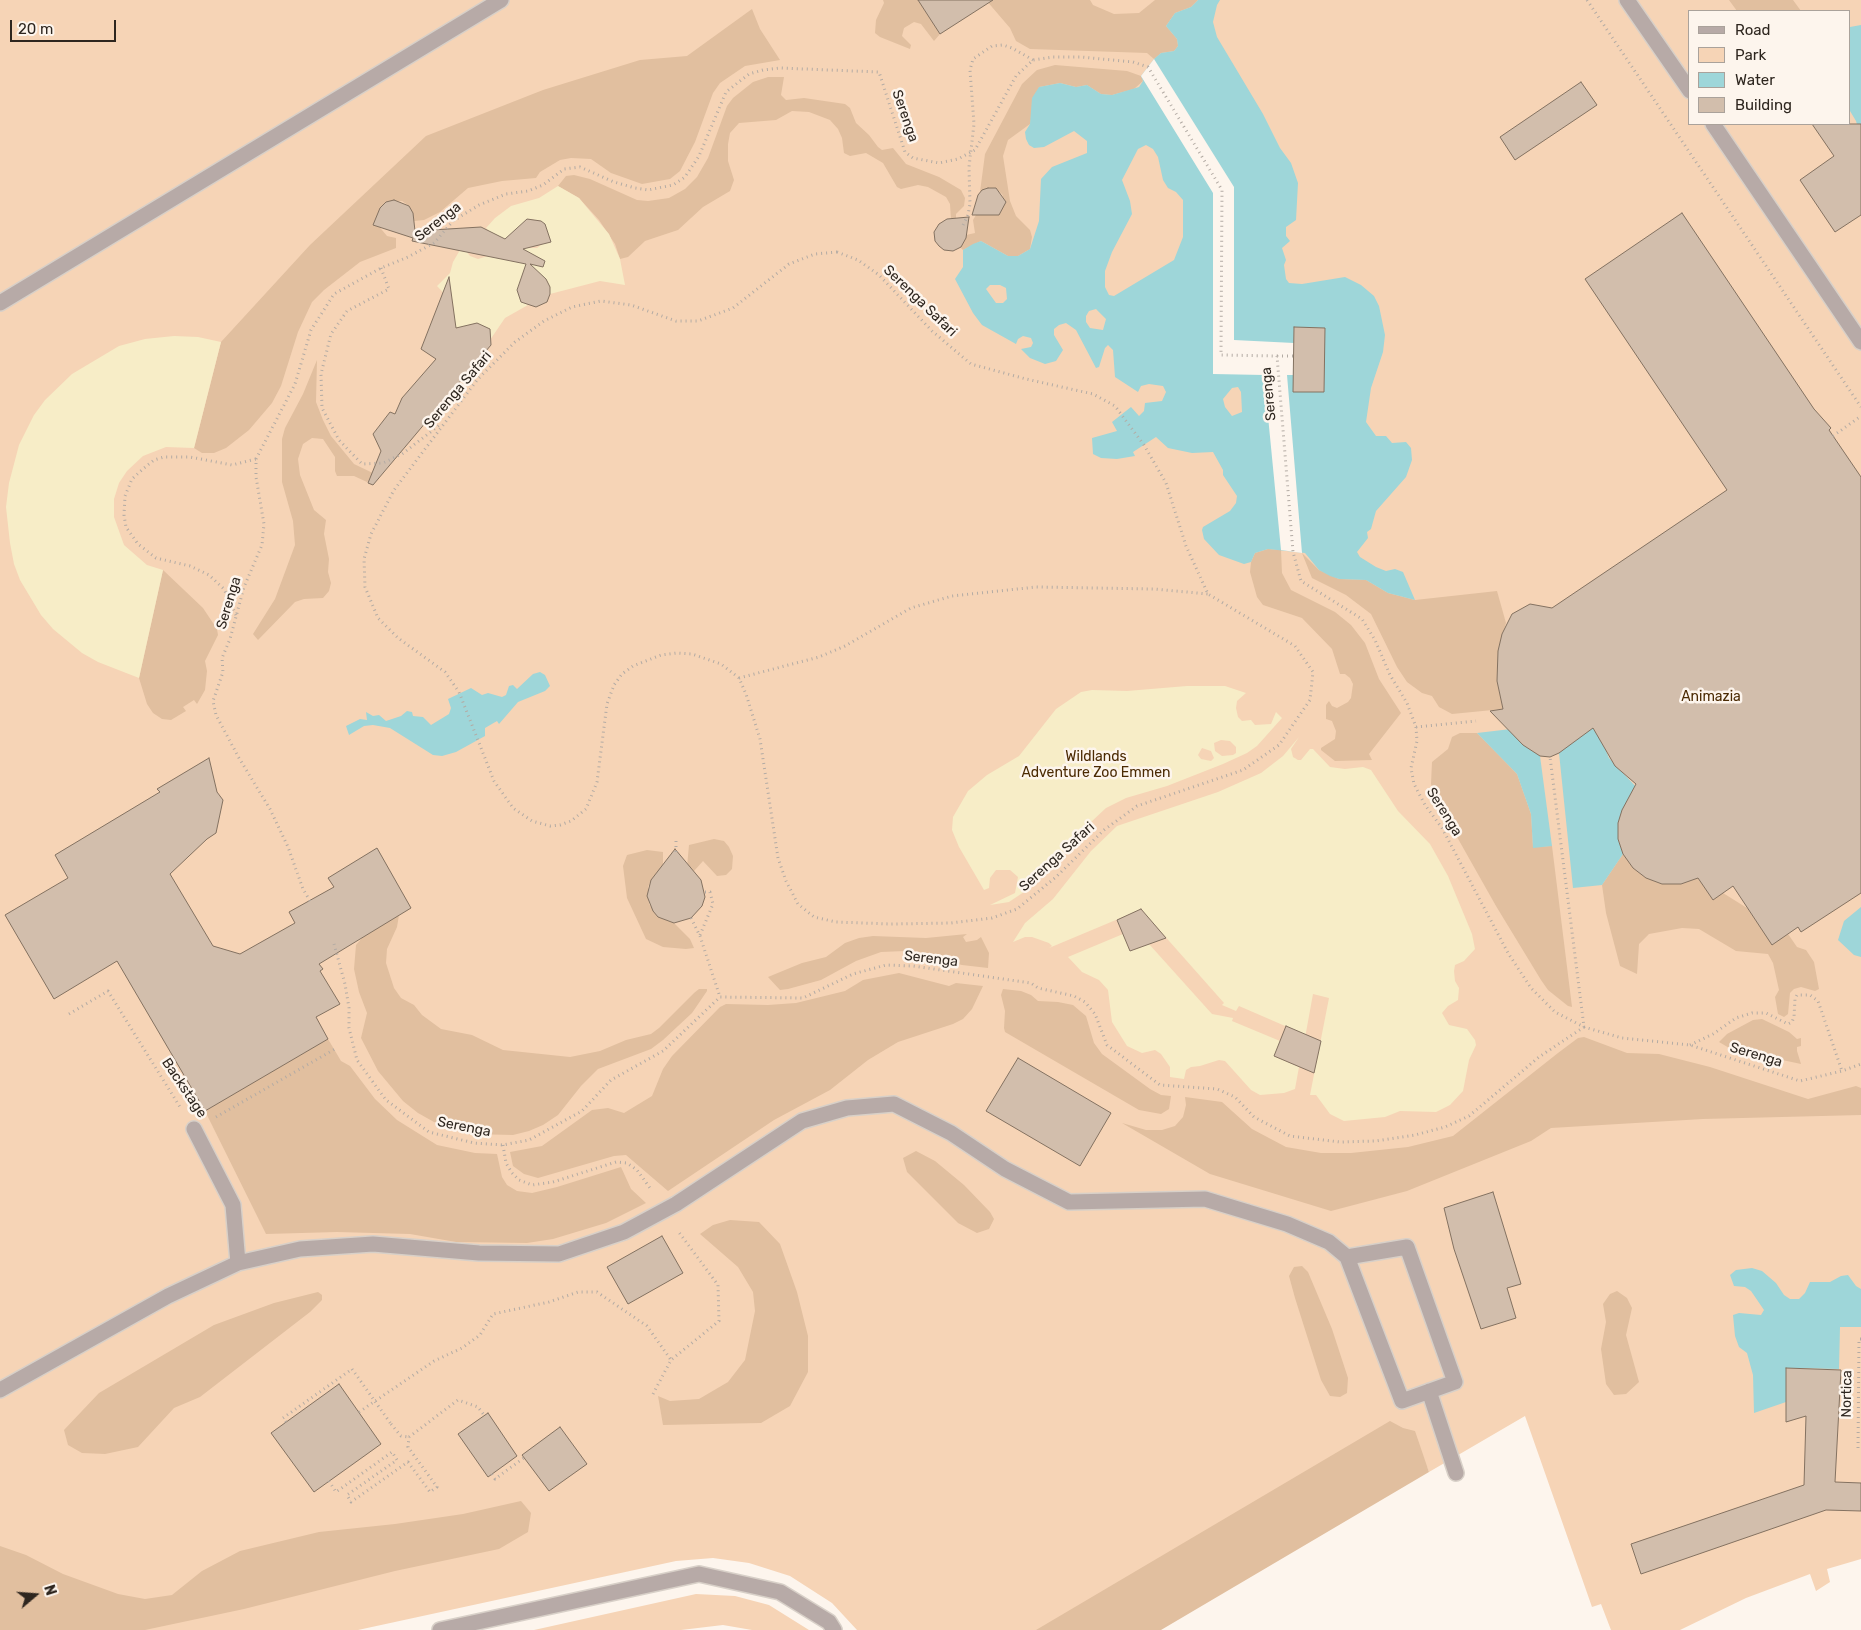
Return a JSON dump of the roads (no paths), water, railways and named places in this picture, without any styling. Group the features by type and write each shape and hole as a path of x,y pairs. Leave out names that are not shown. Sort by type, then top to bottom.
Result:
{"lane":[{"path":"0,303 501,0"},
{"path":"1627,0 1688,88"},
{"path":"1713,125 1861,342"},
{"path":"0,1390 168,1296 238,1263 300,1249 373,1244 479,1253 559,1254 624,1232 676,1204 802,1122 847,1108 894,1104 951,1133 1005,1168 1069,1202 1205,1200 1287,1224 1329,1242 1347,1257 1402,1401 1455,1382 1407,1247 1347,1257"},
{"path":"194,1129 233,1205 238,1263"},
{"path":"1428,1391 1456,1473"},
{"path":"440,1630 699,1574 780,1592 829,1622 834,1630"}],"water":[{"path":"1198,0 1220,0 1213,22 1217,37 1263,114 1280,148 1291,163 1298,183 1296,220 1286,227 1286,236 1290,241 1282,248 1286,260 1284,265 1286,279 1289,283 1302,284 1345,277 1361,285 1374,296 1379,306 1385,335 1383,352 1371,388 1366,422 1376,436 1386,436 1392,443 1406,442 1411,448 1412,460 1406,477 1376,511 1371,529 1367,532 1368,538 1357,552 1360,557 1376,567 1386,571 1395,569 1403,572 1415,600 1388,593 1366,580 1339,579 1330,576 1319,570 1305,553 1268,549 1255,553 1251,562 1244,564 1219,555 1204,539 1202,530 1203,527 1230,511 1236,503 1237,496 1223,475 1223,470 1213,452 1192,453 1168,448 1156,437 1133,452 1135,456 1117,459 1101,458 1093,454 1092,438 1117,431 1112,422 1131,407 1139,416 1144,411 1145,403 1162,401 1166,392 1163,386 1149,384 1141,386 1138,392 1115,377 1113,350 1108,345 1105,348 1099,367 1096,368 1076,330 1066,323 1054,329 1054,335 1063,350 1056,361 1045,364 1030,358 1021,349 1031,347 1033,343 1031,338 1023,336 1018,339 1016,344 982,325 973,313 955,279 963,267 963,250 973,244 981,241 1008,256 1018,256 1030,249 1039,221 1041,179 1052,167 1087,153 1087,141 1074,131 1044,147 1034,148 1029,145 1025,132 1030,124 1032,98 1039,87 1060,83 1076,87 1087,85 1101,94 1112,95 1139,87 1143,81 1141,76 1154,59 1161,53 1174,51 1178,46 1177,39 1166,26 1175,13 1191,7","holes":["1146,145 1153,149 1158,157 1163,180 1168,188 1176,192 1183,200 1183,237 1174,260 1114,296 1109,295 1105,287 1105,271 1112,252 1132,214 1130,201 1122,180 1138,149","990,285 1000,285 1006,288 1007,299 1003,303 996,303 986,289","1096,309 1106,319 1103,330 1090,328 1086,322 1086,316 1089,311","1238,387 1241,392 1242,412 1232,416 1225,407 1223,399 1232,388"]},
{"path":"1861,25 1861,138 1856,121 1851,113 1851,27"},
{"path":"540,672 545,675 550,686 545,691 518,702 499,724 497,721 485,728 485,736 456,752 442,756 433,755 390,728 373,725 364,726 349,735 346,726 360,719 367,720 366,712 373,716 379,715 386,721 401,716 407,711 412,712 413,716 423,717 431,725 449,714 451,708 448,699 471,688 482,695 488,693 502,697 506,695 509,686 513,685 517,689 533,674"},
{"path":"1597,718 1601,739 1609,758 1638,789 1628,799 1618,823 1618,838 1623,854 1602,885 1573,888 1559,753"},
{"path":"1511,729 1523,745 1540,756 1552,846 1533,848 1531,814 1517,774 1477,733"},
{"path":"1861,907 1861,957 1854,955 1838,940 1844,921"},
{"path":"1752,1268 1762,1271 1790,1299 1799,1299 1805,1293 1810,1282 1830,1282 1841,1276 1848,1275 1856,1286 1861,1289 1861,1327 1840,1327 1839,1369 1790,1368 1786,1402 1754,1413 1753,1375 1747,1353 1739,1347 1735,1336 1733,1315 1739,1313 1761,1315 1764,1310 1751,1291 1745,1287 1734,1286 1730,1275 1736,1270"}],"park label":[{"name":"Animazia","path":"1711,697"},
{"name":"Wildlands Adventure Zoo Emmen","path":"1096,766"}]}
